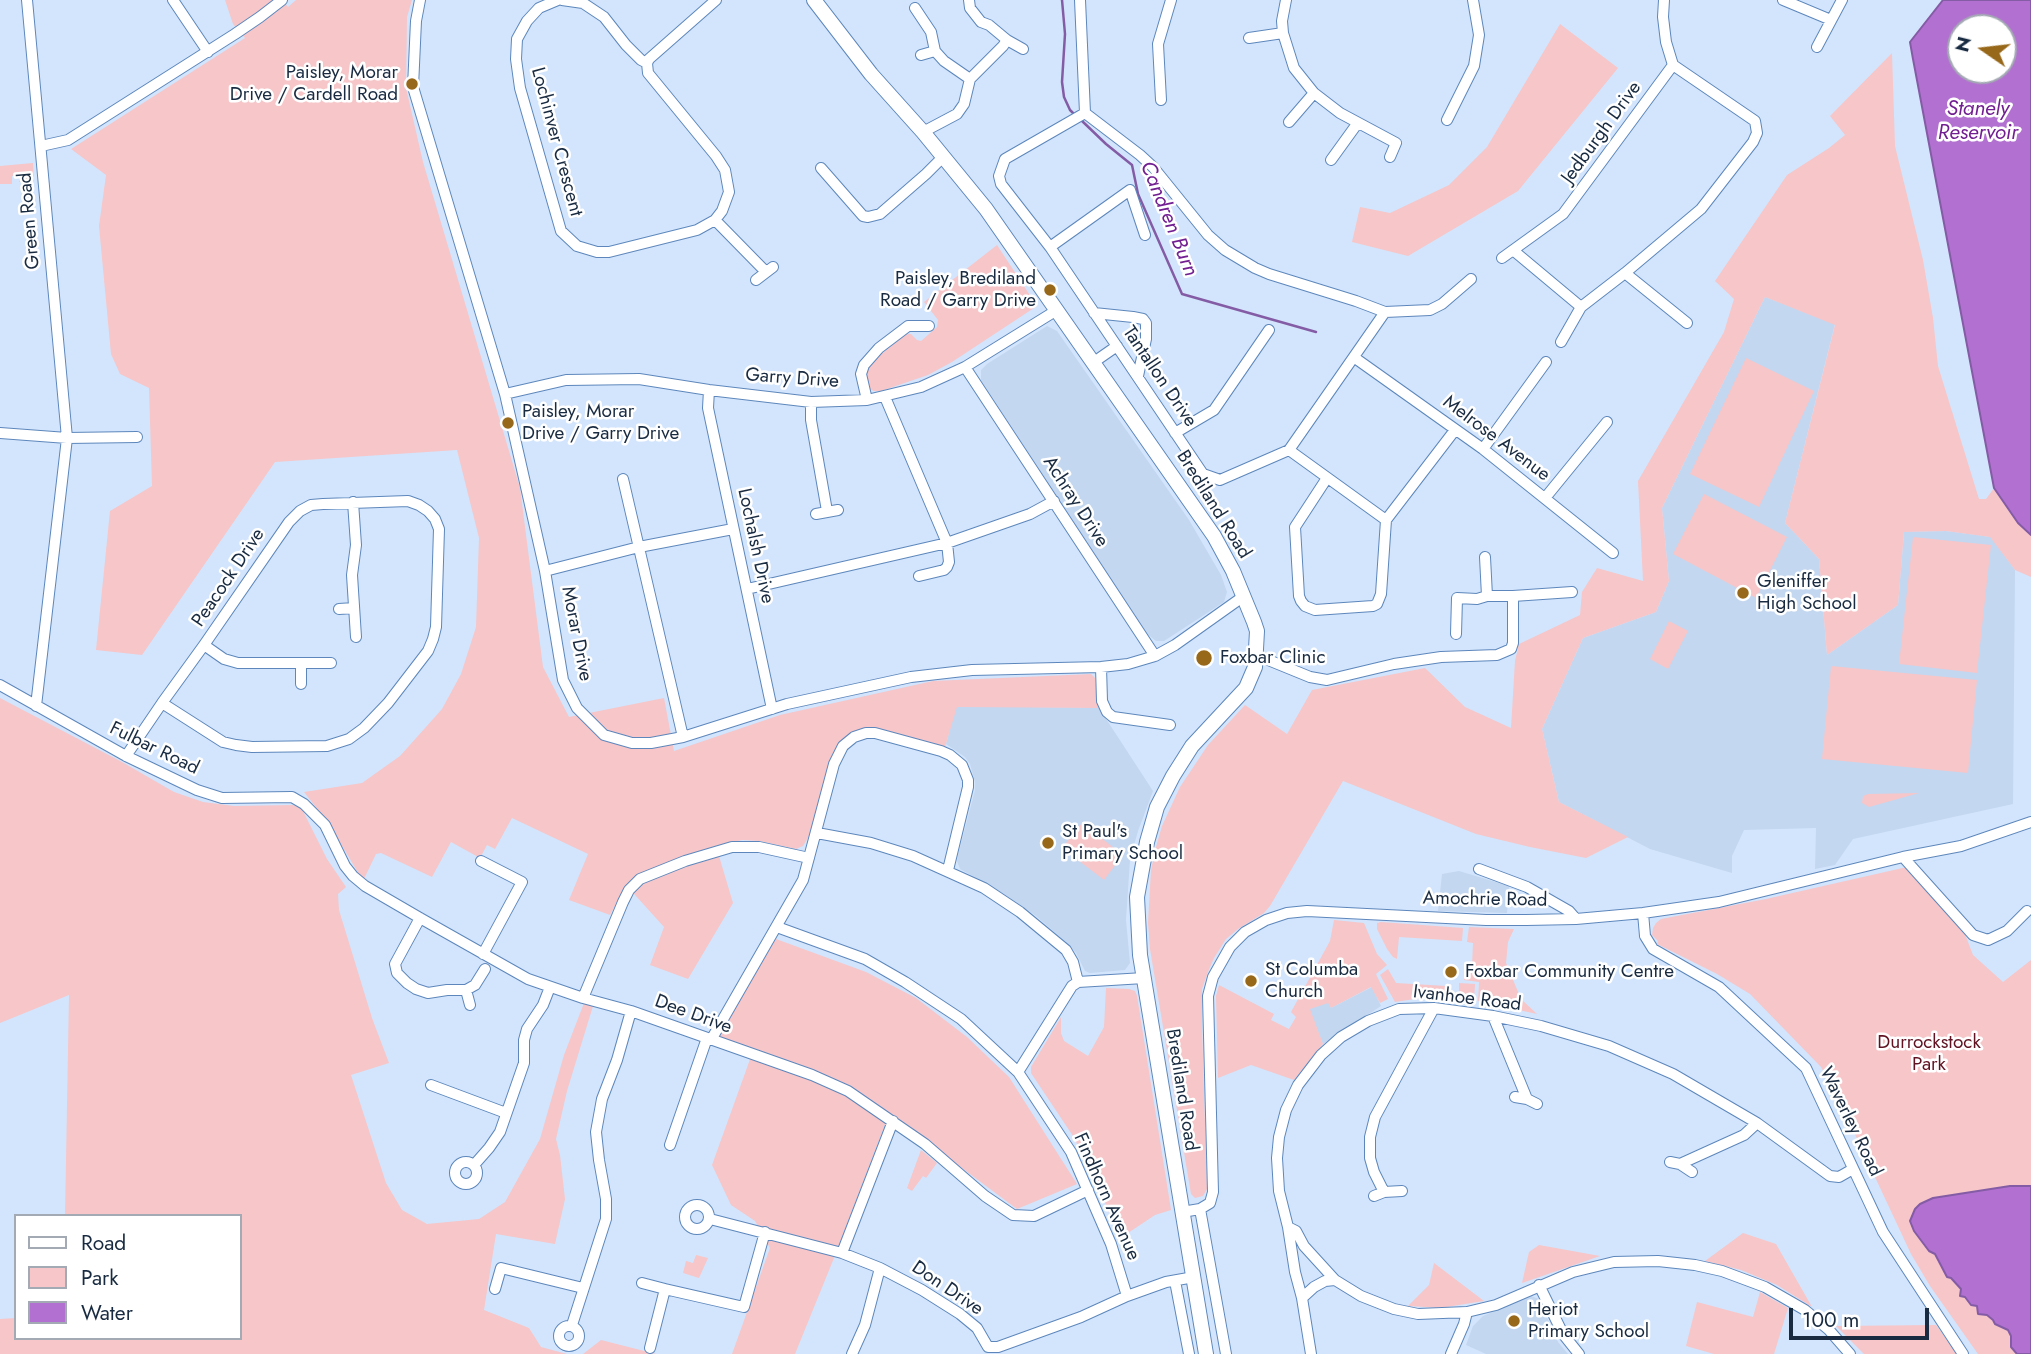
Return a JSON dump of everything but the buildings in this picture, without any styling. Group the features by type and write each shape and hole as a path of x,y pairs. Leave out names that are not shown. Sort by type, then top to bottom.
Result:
{"street":[{"name":"Green Road","path":"27,0 67,438 36,706"},
{"path":"173,0 208,52"},
{"path":"41,146 68,140 260,18 282,0"},
{"name":"Morar Drive","path":"419,0 413,87 505,394 545,571 563,680 577,708 604,735 632,743 652,743 682,737 772,709 911,677 972,670 1128,664 1155,656 1244,596"},
{"name":"Lochinver Crescent","path":"560,0 583,3 604,17 626,45 647,64 648,73 716,156 725,170 729,192 722,211 715,220 697,230 609,252 597,252 577,246 561,231 520,88 516,59 517,39 527,21 539,8 560,0"},
{"path":"647,64 649,59 716,0"},
{"name":"Brediland Road","path":"814,0 871,74 986,209 1094,362 1214,536 1244,596 1256,631 1255,667 1246,688 1192,746 1157,807 1147,842 1137,897 1138,934 1144,978 1206,1354"},
{"path":"969,0 970,8 981,22 1023,50"},
{"path":"1080,0 1083,114 1153,167 1208,235 1225,250 1269,274 1385,312 1430,310 1443,304 1471,279"},
{"path":"1161,100 1158,44 1171,0"},
{"path":"1286,0 1282,20 1283,33 1294,68 1314,93 1339,113 1396,143 1390,157"},
{"path":"1447,120 1474,66 1479,34 1474,0"},
{"path":"1561,342 1581,307 1625,274 1701,209 1753,142 1757,133 1755,121 1674,65 1666,42 1664,0"},
{"path":"1783,0 1831,20"},
{"path":"1817,47 1842,0"},
{"path":"915,8 931,32 935,51 944,61 970,79"},
{"path":"1249,38 1283,33"},
{"path":"923,132 957,114 964,104 970,79 1007,40"},
{"path":"921,55 935,51"},
{"name":"Jedburgh Drive","path":"1502,258 1563,214 1674,65"},
{"path":"1289,122 1314,93"},
{"name":"Tantallon Drive","path":"1083,114 1005,159 999,176 1001,184 1118,346 1203,474 1220,480 1289,450"},
{"path":"1331,160 1357,124"},
{"path":"821,168 863,216 868,217 880,214 943,157"},
{"path":"1049,247 1130,190 1145,235"},
{"path":"715,220 770,270 756,279"},
{"path":"1514,251 1581,307"},
{"path":"1625,274 1687,323"},
{"name":"Garry Drive","path":"505,394 566,380 639,379 811,401 866,400 921,387 965,367 1057,310"},
{"path":"1385,312 1289,450 1386,520"},
{"path":"1094,313 1139,318 1146,323 1146,339 1138,376"},
{"path":"866,400 861,374 864,365 879,348 908,326 929,326"},
{"path":"1175,433 1214,410 1269,330"},
{"path":"1094,362 1118,346"},
{"name":"Melrose Avenue","path":"1355,358 1483,449 1614,553"},
{"path":"1483,449 1546,362"},
{"name":"Achray Drive","path":"965,367 1155,656"},
{"name":"Lochalsh Drive","path":"709,390 708,408 772,709"},
{"path":"885,397 947,543 949,562 944,570 919,576"},
{"path":"811,401 811,420 827,512"},
{"path":"1545,498 1607,422"},
{"path":"1327,478 1295,527 1299,596 1305,606 1315,610 1370,607 1377,604 1381,594 1386,520 1455,429"},
{"path":"0,433 67,438 137,437"},
{"path":"623,479 682,737"},
{"name":"Peacock Drive","path":"126,756 162,703 289,522 300,511 311,505 408,501 428,511 439,529 436,627 428,651 388,703 349,739 334,745 236,745 223,742 162,703"},
{"path":"747,589 947,543 1030,514 1054,501"},
{"path":"353,502 356,545 352,575 356,637"},
{"path":"545,571 639,547 733,529"},
{"path":"1485,557 1487,596"},
{"path":"1456,634 1457,598 1572,592"},
{"path":"1256,654 1310,677 1327,680 1406,662 1441,657 1504,654 1511,649 1513,643 1513,596"},
{"path":"339,609 354,608"},
{"path":"204,645 231,662 331,663"},
{"path":"301,664 301,684"},
{"path":"1101,667 1102,701 1107,712 1121,719 1170,725"},
{"name":"Fulbar Road","path":"0,685 126,756 184,784 222,797 292,797 304,804"},
{"path":"670,1145 709,1039 803,880 834,764 843,746 854,737 875,733 941,751 962,765 968,780 967,795 948,870"},
{"name":"Dee Drive","path":"304,804 325,825 345,866 365,886 528,979 631,1011 812,1075 848,1091 925,1144 985,1196 1013,1215 1034,1216 1087,1191"},
{"name":"Amochrie Road","path":"1200,1209 1210,1203 1213,1192 1208,996 1213,977 1230,947 1245,932 1277,917 1307,911 1486,920 1576,919 1643,913 1719,902 1903,857 1961,846 2031,822"},
{"path":"817,833 871,843 913,856 948,870 999,897 1059,943 1073,962 1078,982"},
{"path":"583,998 623,902 629,890 640,879 685,861 741,846 809,858"},
{"path":"1903,857 1973,935 1988,940 2007,931 2027,911"},
{"path":"481,861 522,882 483,954"},
{"path":"1479,869 1527,887 1569,911 1576,919"},
{"name":"Waverley Road","path":"1643,913 1645,936 1653,950 1719,987 1805,1068 1883,1232 1963,1354"},
{"path":"420,918 395,964 397,973 421,992 466,990 475,985 485,969"},
{"name":"Findhorn Avenue","path":"777,928 865,959 905,982 961,1019 1018,1072 1071,1152 1111,1244 1128,1296"},
{"path":"1018,1072 1068,991 1078,982 1144,978"},
{"path":"474,1165 500,1132 524,1063 527,1029 543,1005 550,987"},
{"path":"466,990 471,1005"},
{"path":"1402,1191 1379,1194 1370,1158 1370,1138 1375,1117 1434,1008"},
{"name":"Ivanhoe Road","path":"1311,1354 1279,1191 1279,1137 1286,1111 1298,1085 1321,1055 1341,1037 1368,1021 1399,1009 1434,1008 1493,1016 1541,1026 1609,1046 1673,1074 1757,1123 1830,1176 1839,1177 1853,1169"},
{"path":"572,1325 606,1219 607,1208 597,1144 598,1116 631,1011"},
{"path":"1493,1016 1526,1100"},
{"path":"431,1085 506,1113"},
{"path":"842,1253 892,1121"},
{"path":"1692,1172 1675,1163 1744,1135 1757,1123"},
{"path":"1182,1212 1200,1209 1226,1354"},
{"name":"Don Drive","path":"710,1219 842,1253 880,1268 960,1314 977,1328 987,1350 1081,1317 1128,1296 1194,1277"},
{"path":"1288,1227 1296,1231 1304,1247 1335,1280 1361,1296 1394,1310 1418,1314 1467,1312 1496,1305 1573,1272 1614,1262 1658,1261 1722,1271 1765,1287 1805,1310 1829,1330 1850,1354"},
{"path":"642,1283 744,1307 765,1233"},
{"path":"495,1289 501,1268 583,1288"},
{"path":"852,1354 865,1325 880,1268"},
{"path":"1302,1298 1325,1281 1335,1280"},
{"path":"1175,1281 1189,1354"},
{"path":"1539,1285 1563,1334 1579,1354"},
{"path":"650,1348 666,1289"},
{"path":"1451,1354 1467,1312"}],"shaded area":[{"name":"Gleniffer High School","path":"1765,297 1835,324 1785,523 1819,559 1827,655 1898,605 1904,532 1946,531 1991,537 2015,570 2013,804 1853,839 1835,865 1815,869 1816,828 1744,830 1732,856 1732,873 1650,849 1559,802 1542,729 1583,638 1656,612 1669,581 1662,508"},
{"path":"1047,326 1057,331 1189,520 1221,575 1227,592 1224,602 1164,641 1156,641 1146,633 981,380 981,370 987,364"},
{"name":"St Paul's Primary School","path":"956,706 1099,708 1153,791 1130,860 1126,920 1130,963 1125,970 1090,973 1085,971 1076,953 1036,916 960,869 958,855 975,782 965,757 946,744"},
{"path":"1459,871 1509,886 1507,913 1438,911 1442,874"},
{"path":"1372,987 1381,1006 1323,1044 1309,1009 1328,1002 1331,1008"},
{"name":"Heriot Primary School","path":"1531,1296 1539,1299 1558,1342 1568,1354 1486,1354 1466,1345 1473,1326 1483,1316"}],"green space":[{"path":"225,0 282,0 288,7 296,0 412,0 407,17 406,88 423,162 520,488 543,667 569,717 664,698 674,751 780,715 933,681 1091,674 1095,678 1099,708 957,707 945,747 864,729 851,733 832,755 809,836 803,846 796,849 742,840 716,846 733,903 688,979 650,965 664,927 626,885 610,915 569,900 588,854 512,818 495,849 487,845 480,858 451,842 432,877 381,853 376,854 363,881 329,824 304,792 362,783 400,756 442,709 461,674 476,627 479,538 457,450 275,462 142,655 96,650 110,511 152,486 149,388 120,374 111,354 99,226 106,175 71,149 245,38 233,24"},
{"path":"1560,24 1618,68 1518,191 1408,256 1352,242 1360,207 1390,213 1449,185 1487,147"},
{"path":"1892,53 1895,146 1923,260 1938,366 1979,499 1986,499 1994,488 2018,523 2031,535 2031,577 2015,570 1990,537 1946,531 1904,532 1898,605 1827,655 1819,559 1785,523 1835,325 1765,297 1662,508 1669,581 1656,612 1583,638 1542,729 1559,802 1628,837 1586,858 1530,847 1476,834 1343,781 1270,906 1226,939 1208,972 1202,989 1207,1189 1203,1196 1195,1198 1191,1194 1148,923 1151,870 1156,847 1162,826 1180,787 1208,745 1245,705 1287,734 1312,690 1425,668 1465,707 1511,728 1515,661 1519,644 1580,615 1582,592 1597,568 1643,581 1638,481 1724,332 1734,299 1715,281 1787,175 1845,135 1830,116"},
{"path":"33,163 34,181 19,182 19,176 12,176 12,184 0,184 0,166"},
{"path":"997,245 1037,306 928,375 881,391 869,389 865,380 867,369 879,356 906,334 911,334 921,341 937,327 938,320 924,302"},
{"path":"1746,358 1814,391 1759,507 1690,474"},
{"path":"1704,494 1787,537 1756,598 1673,554"},
{"path":"1913,537 1991,545 1977,673 1899,664"},
{"path":"1669,621 1688,631 1668,669 1650,659"},
{"path":"1831,666 1977,680 1968,773 1822,759"},
{"path":"0,698 174,792 203,802 234,806 299,807 327,859 346,887 338,894 339,910 372,1018 389,1063 351,1075 386,1183 402,1210 427,1224 479,1219 505,1202 540,1139 564,1055 584,1003 593,1006 567,1091 556,1139 565,1199 555,1244 496,1234 484,1310 529,1328 541,1347 567,1354 0,1354 0,1319 14,1318 14,1340 242,1340 242,1214 65,1214 69,995 0,1023"},
{"path":"1919,793 1869,807 1862,803 1863,796 1868,794"},
{"path":"1082,823 1123,855 1104,880 1062,848"},
{"name":"Durrockstock Park","path":"1907,867 1963,929 1973,955 2003,982 2031,960 2031,1354 1978,1354 1911,1254 1821,1067 1750,994 1657,944 1658,941 1652,935 1653,928 1661,919 1766,899"},
{"path":"1334,920 1364,923 1377,954 1387,965 1376,974 1388,999 1380,1003 1371,987 1331,1008 1328,1003 1310,1009 1323,1044 1294,1080 1251,1065 1218,1078 1216,996 1219,985 1274,1014 1271,1020 1289,1029 1296,1017 1291,1012 1330,941"},
{"path":"1377,923 1463,928 1462,941 1399,937 1397,959 1387,949 1377,929"},
{"path":"1469,927 1514,929 1508,942 1506,963 1521,999 1537,1014 1478,1001 1479,982 1464,980 1465,965 1472,966 1473,943 1467,942"},
{"path":"776,939 866,972 916,998 967,1037 1009,1077 1077,1184 1017,1209 889,1114 795,1354 732,1354 770,1248 755,1221 731,1205 712,1165 753,1051 716,1036"},
{"path":"1388,969 1396,983 1446,986 1445,998 1395,1002 1380,975"},
{"path":"1459,983 1475,984 1474,1001 1449,998 1449,993 1459,993"},
{"path":"1106,988 1129,989 1135,991 1137,996 1171,1210 1155,1215 1125,1235 1118,1235 1097,1183 1073,1136 1031,1073 1031,1067 1061,1017 1064,1041 1088,1056 1104,1027"},
{"path":"921,1150 937,1163 912,1191 907,1188"},
{"path":"1743,1233 1776,1244 1812,1307 1777,1285 1741,1270 1705,1261"},
{"path":"1539,1245 1600,1256 1522,1283 1529,1252"},
{"path":"696,1255 708,1258 699,1278 683,1273 686,1261 693,1263"},
{"path":"1434,1263 1484,1301 1440,1308 1408,1306 1429,1285"},
{"path":"1760,1292 1788,1308 1774,1354 1714,1354 1686,1346 1697,1302 1753,1317"},
{"path":"1936,1325 1957,1354 1864,1354 1836,1326"},
{"path":"601,1340 656,1354 583,1354"}],"water":[{"name":"Stanely Reservoir","path":"1943,0 2031,0 2031,535 2018,523 1994,488 1910,42"},
{"path":"2010,1186 2031,1186 2031,1354 2017,1354 2011,1347 2008,1330 1995,1324 1987,1315 1978,1314 1977,1306 1971,1305 1965,1297 1960,1296 1961,1289 1947,1277 1935,1254 1929,1251 1910,1221 1920,1204 1933,1198"}],"waterway":[{"name":"Candren Burn","path":"1062,0 1065,34 1062,82 1064,97 1076,116"},
{"name":"Candren Burn","path":"1081,120 1132,165 1138,194 1182,294 1316,332"}],"place":[{"name":"Paisley, Morar Drive / Cardell Road","path":"412,84"},
{"name":"Paisley, Brediland Road / Garry Drive","path":"1050,290"},
{"name":"Paisley, Morar Drive / Garry Drive","path":"508,423"},
{"name":"Gleniffer High School","path":"1743,593"},
{"name":"Foxbar Clinic","path":"1204,658"},
{"name":"St Paul's Primary School","path":"1048,843"},
{"name":"Foxbar Community Centre","path":"1451,972"},
{"name":"St Columba Church","path":"1251,981"},
{"name":"Heriot Primary School","path":"1514,1321"}]}
